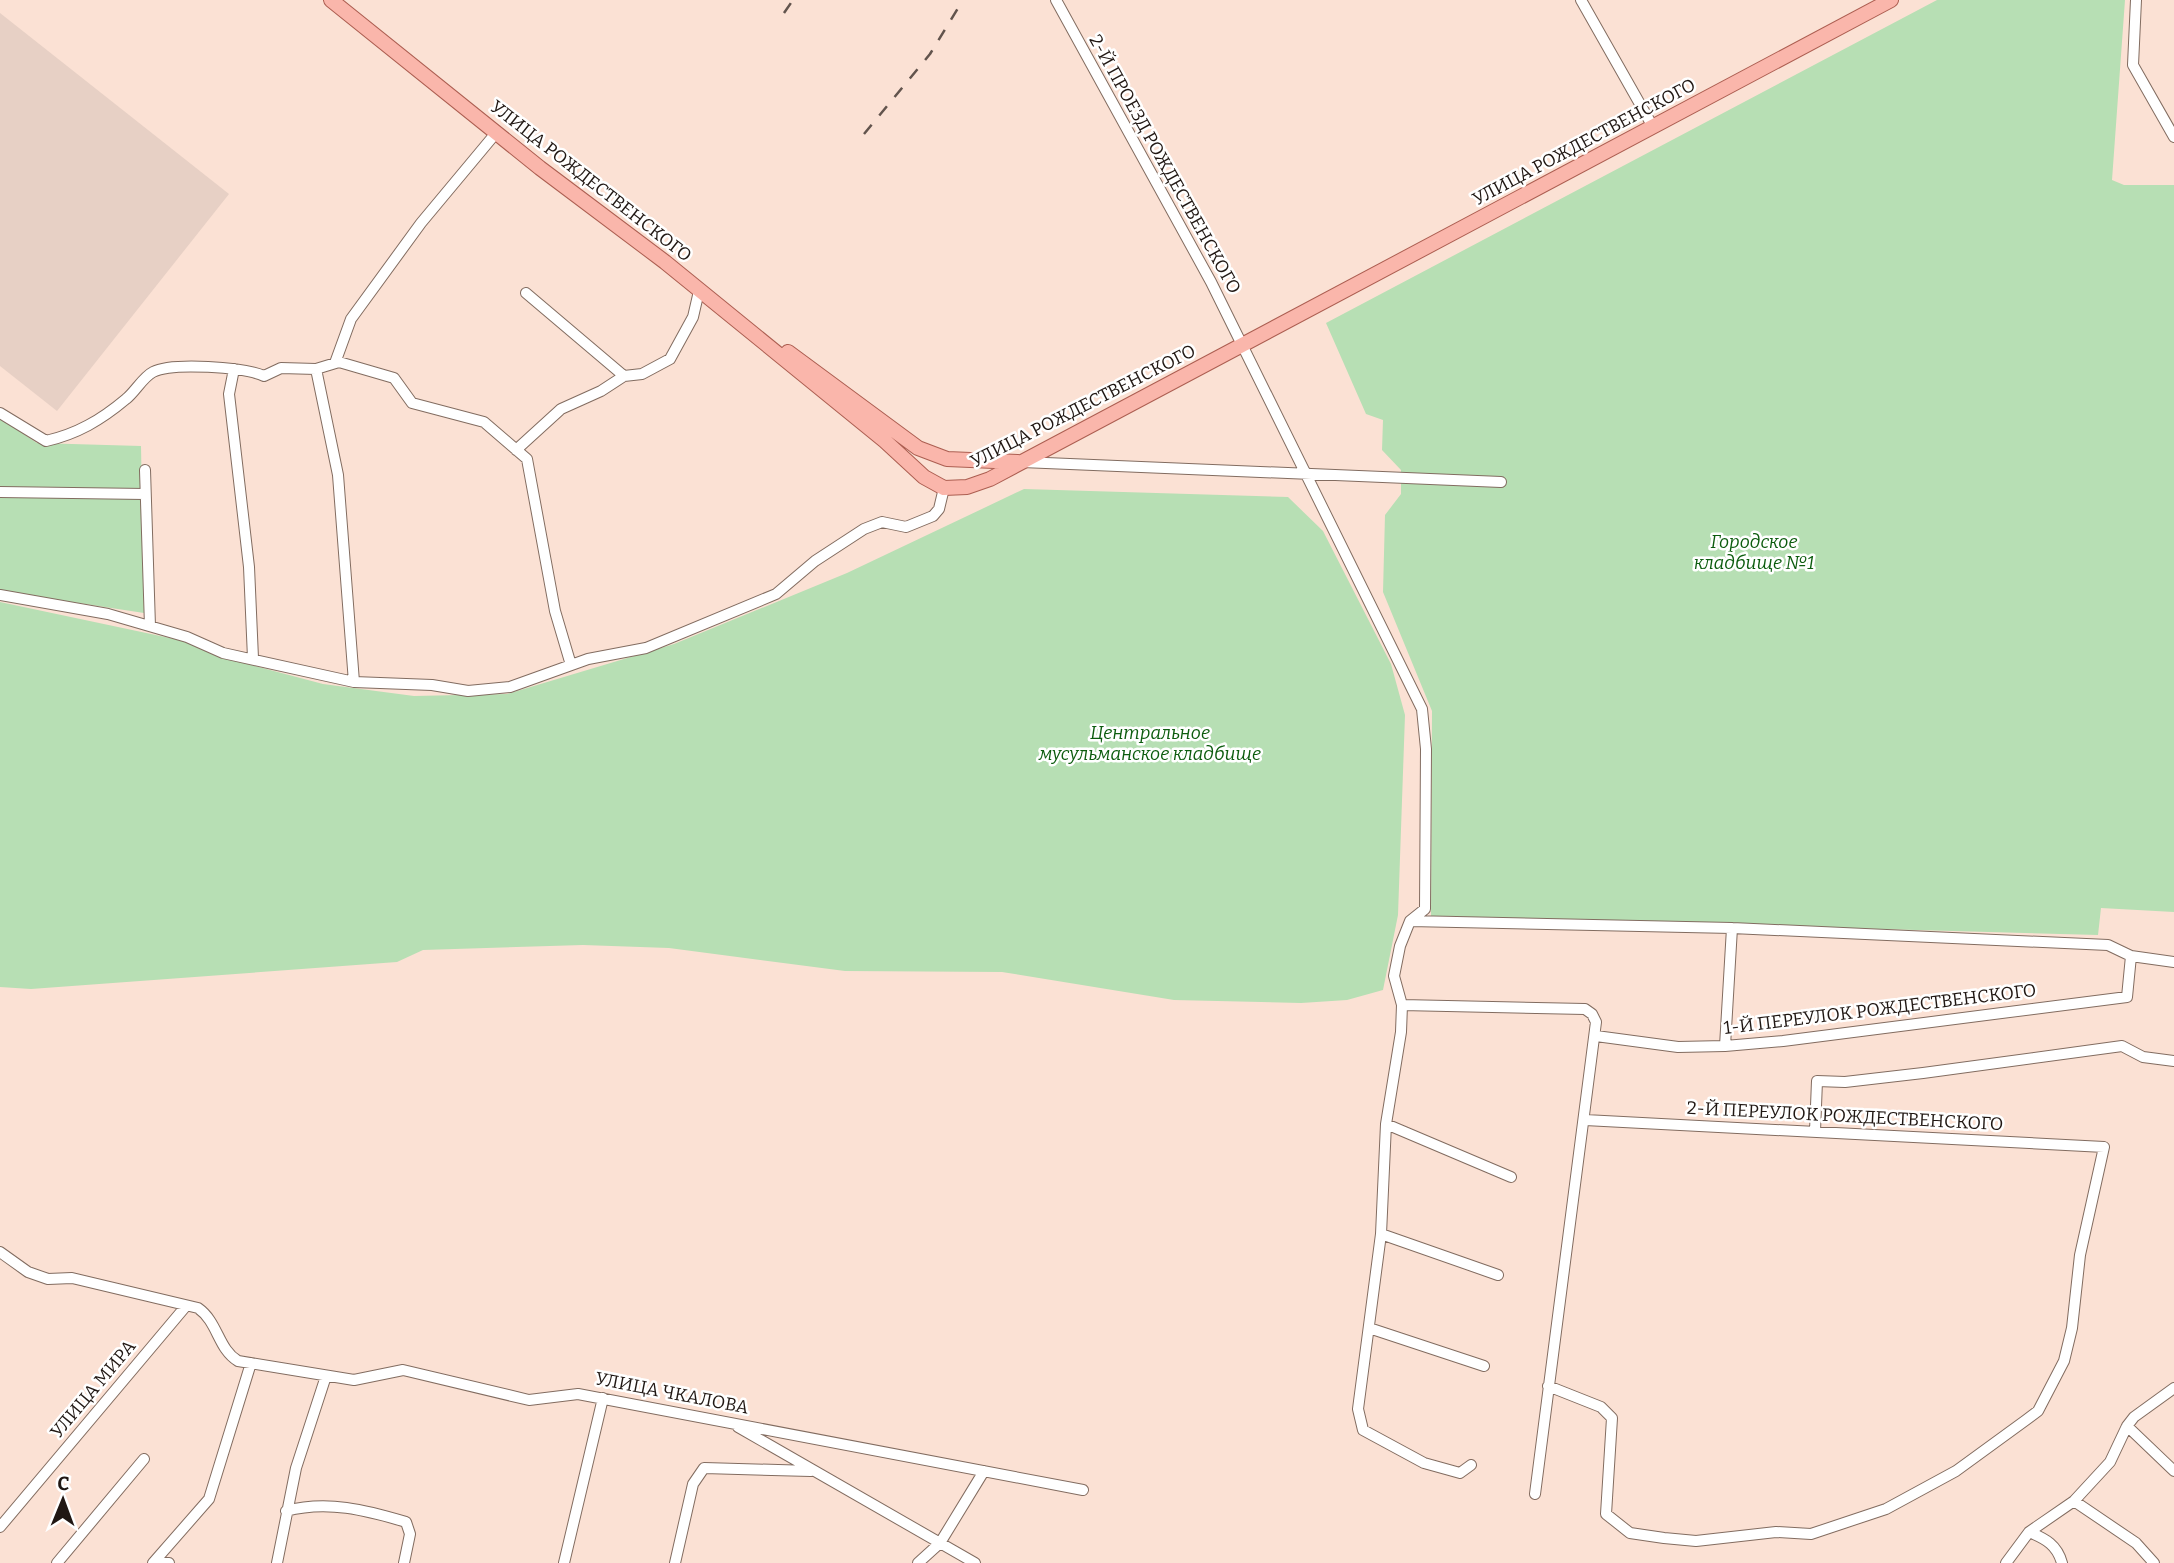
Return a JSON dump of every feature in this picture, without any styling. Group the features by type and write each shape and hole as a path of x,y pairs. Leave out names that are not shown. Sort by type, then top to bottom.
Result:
{"main road":[{"name":"УЛИЦА РОЖДЕСТВЕНСКОГО","path":"331,0 496,133 666,262 885,441 924,477 943,488 967,487 990,479 1891,0"},
{"path":"666,262 918,448 941,457 949,475 943,488"},
{"path":"924,477 927,458 1018,462"}],"street":[{"name":"2-Й ПРОЕЗД РОЖДЕСТВЕНСКОГО","path":"1056,0 1212,282 1422,709 1426,749 1425,909 1410,921"},
{"path":"1581,0 1653,127"},
{"path":"2136,0 2133,65 2174,137"},
{"path":"335,363 351,318 421,223 496,133"},
{"path":"516,450 561,409 601,391 624,376 642,374 670,359 693,317 699,291"},
{"path":"526,293 624,376"},
{"path":"0,413 46,441 75,435 126,399 153,372 207,366 247,368 264,376 281,368 316,369 335,363 394,378 412,403 484,422 527,459 555,611 571,665"},
{"path":"234,369 229,394 246,541 253,658"},
{"path":"316,369 338,475 354,682"},
{"path":"1018,462 1501,482"},
{"path":"145,470 150,626"},
{"path":"0,595 108,614 150,626 223,653 354,682 432,685 468,691 496,689 510,687 571,665 646,648 776,594 815,561 864,529 882,522 906,527 933,516 939,509 943,488"},
{"path":"0,492 145,494"},
{"path":"1471,1465 1460,1473 1444,1471 1363,1430 1358,1409 1381,1234 1386,1124 1401,1032 1402,1005 1394,976 1400,946 1410,921 1732,928 2108,945 2131,956 2174,962"},
{"path":"1725,1046 1732,928"},
{"name":"1-Й ПЕРЕУЛОК РОЖДЕСТВЕНСКОГО","path":"1596,1037 1678,1047 1725,1046 2127,997 2131,956"},
{"path":"1402,1005 1585,1009 1592,1014 1596,1023 1535,1494"},
{"path":"1815,1131 1817,1081 1845,1082 2122,1046 2143,1057 2174,1061"},
{"name":"2-Й ПЕРЕУЛОК РОЖДЕСТВЕНСКОГО","path":"1548,1386 1601,1407 1612,1418 1606,1514 1630,1533 1696,1541 1776,1532 1811,1534 1886,1509 1956,1471 2038,1411 2064,1361 2080,1255 2104,1147 1585,1120"},
{"path":"1386,1124 1511,1177"},
{"path":"1381,1234 1498,1275"},
{"name":"УЛИЦА ЧКАЛОВА","path":"0,1252 28,1272 48,1279 72,1278 198,1308 210,1317 229,1356 251,1363 354,1380 403,1370 529,1400 578,1394 1083,1490"},
{"name":"УЛИЦА МИРА","path":"0,1527 186,1306"},
{"path":"1369,1328 1484,1366"},
{"path":"153,1562 209,1499 251,1363"},
{"path":"277,1563 296,1468 326,1376"},
{"path":"2006,1563 2029,1532 2074,1501 2110,1462 2127,1426 2165,1391 2174,1388"},
{"path":"564,1563 603,1398"},
{"path":"729,1422 975,1563"},
{"path":"2127,1426 2174,1471"},
{"path":"57,1563 144,1459"},
{"path":"675,1563 693,1484 704,1468 814,1471"},
{"path":"918,1563 940,1543 984,1471"},
{"path":"2074,1501 2136,1543 2154,1563"},
{"path":"286,1511 308,1506 342,1507 406,1522 410,1534 404,1563"},
{"path":"2029,1532 2047,1540 2059,1551 2062,1563"},
{"path":"153,1562 169,1563"}],"shaded area":[{"path":"0,13 229,194 57,411 0,366"}],"green space":[{"name":"Городское кладбище №1","path":"1937,0 2125,0 2112,180 2124,185 2174,185 2174,912 2101,908 2098,935 1431,917 1432,711 1383,592 1385,515 1401,494 1401,470 1382,450 1383,420 1366,414 1326,323"},
{"path":"0,418 37,443 141,446 144,613 0,591"},
{"name":"Центральное мусульманское кладбище","path":"1024,489 1288,497 1323,531 1391,664 1405,715 1398,915 1383,990 1347,1000 1301,1003 1174,1000 1002,972 845,971 669,948 583,945 423,950 397,962 31,989 0,987 0,602 184,641 214,655 323,684 414,696 507,694 674,644 847,573"}],"railway":[{"path":"784,13 793,0"},
{"path":"864,134 930,54 963,0"}]}
